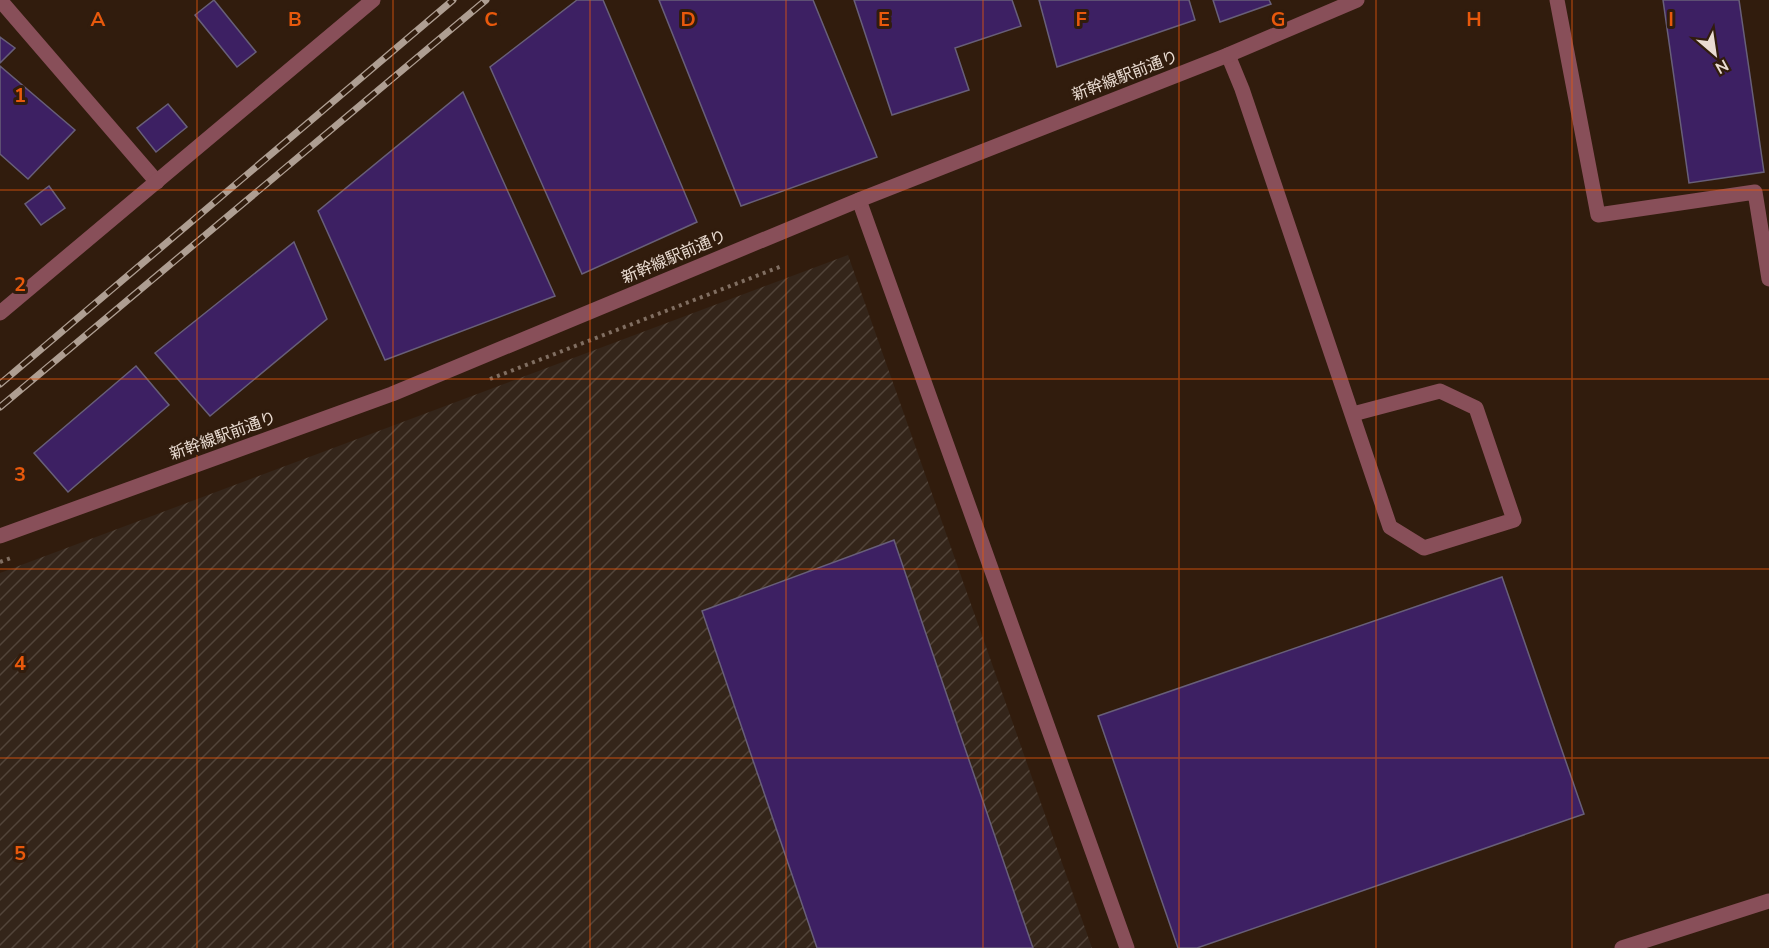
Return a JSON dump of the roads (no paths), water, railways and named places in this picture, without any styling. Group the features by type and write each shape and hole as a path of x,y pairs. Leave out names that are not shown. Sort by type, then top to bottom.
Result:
{"street":[{"path":"0,0 157,182"},
{"path":"0,313 372,0"},
{"name":"新幹線駅前通り","path":"0,536 392,394 859,200 1228,55 1357,0"},
{"path":"1557,0 1598,215 1755,192 1764,220 1769,279"},
{"path":"1228,55 1246,100 1390,527 1424,548 1514,520 1476,408 1440,391 1353,414"},
{"path":"859,200 1127,948"},
{"path":"1622,948 1769,901"}],"railway":[{"path":"0,384 453,0"},
{"path":"0,407 486,0"}]}
